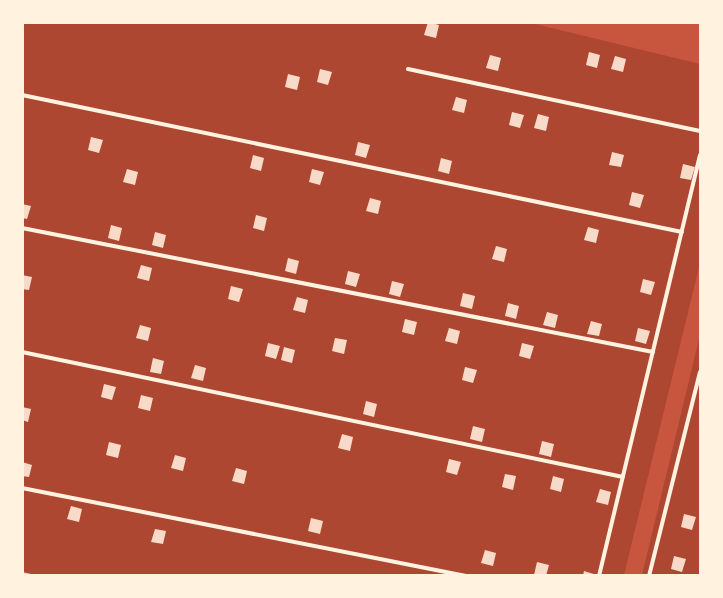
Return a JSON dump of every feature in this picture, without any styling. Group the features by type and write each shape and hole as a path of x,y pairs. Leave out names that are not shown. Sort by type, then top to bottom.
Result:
{"lane":[{"path":"408,69 700,131"},
{"path":"22,95 682,232"},
{"path":"599,576 700,155"},
{"path":"22,228 653,352"},
{"path":"22,352 623,476"},
{"path":"649,576 700,372"},
{"path":"22,488 466,576"}],"shaded area":[{"path":"22,23 531,23 700,64 700,263 624,575 23,575"},
{"path":"700,335 700,575 642,575"}],"building":[{"path":"428,22 439,25 436,38 424,35"},
{"path":"589,52 600,55 597,68 586,65"},
{"path":"490,55 501,58 498,71 486,68"},
{"path":"615,56 626,59 623,72 611,69"},
{"path":"320,69 332,72 328,85 317,82"},
{"path":"288,74 300,77 297,90 285,87"},
{"path":"456,97 467,100 464,113 452,110"},
{"path":"512,112 524,115 520,128 509,125"},
{"path":"538,114 549,117 546,131 534,128"},
{"path":"91,137 103,140 99,153 88,150"},
{"path":"358,142 370,145 366,158 355,155"},
{"path":"612,152 624,155 621,167 609,165"},
{"path":"253,155 264,158 261,171 250,168"},
{"path":"441,158 452,161 449,174 438,171"},
{"path":"683,164 695,167 691,180 680,178"},
{"path":"127,169 138,172 135,185 123,182"},
{"path":"312,169 324,172 320,185 309,182"},
{"path":"632,192 644,195 640,208 629,205"},
{"path":"370,198 381,201 378,214 366,211"},
{"path":"22,204 31,206 27,219 22,218"},
{"path":"256,215 267,218 264,231 253,228"},
{"path":"111,225 122,228 119,241 108,238"},
{"path":"588,227 599,230 596,243 584,240"},
{"path":"155,232 166,235 163,248 152,245"},
{"path":"496,246 507,249 504,262 492,259"},
{"path":"288,258 299,261 296,274 285,271"},
{"path":"141,265 152,268 149,281 137,278"},
{"path":"348,271 360,274 356,287 345,284"},
{"path":"22,275 32,277 29,290 22,289"},
{"path":"643,279 655,282 651,295 640,292"},
{"path":"392,281 404,284 400,297 389,294"},
{"path":"231,286 243,289 239,302 228,299"},
{"path":"463,293 475,296 472,309 460,306"},
{"path":"297,297 308,300 305,313 293,310"},
{"path":"508,303 519,306 516,319 505,316"},
{"path":"547,312 558,315 555,328 543,325"},
{"path":"405,319 417,322 414,335 402,332"},
{"path":"591,321 602,324 599,336 587,334"},
{"path":"140,325 151,328 148,341 136,338"},
{"path":"449,328 460,331 457,344 445,341"},
{"path":"638,328 650,331 646,344 635,341"},
{"path":"335,338 347,340 344,354 332,351"},
{"path":"268,343 280,346 276,359 265,356"},
{"path":"522,343 534,346 530,359 519,356"},
{"path":"284,347 295,350 292,363 281,360"},
{"path":"153,358 164,361 161,374 150,372"},
{"path":"195,365 206,368 203,381 191,378"},
{"path":"465,367 477,370 473,383 462,380"},
{"path":"104,384 116,387 112,400 101,397"},
{"path":"141,395 153,398 150,411 138,408"},
{"path":"366,401 377,404 374,417 363,414"},
{"path":"22,407 31,409 28,422 22,420"},
{"path":"473,426 485,429 482,442 470,439"},
{"path":"342,434 353,437 350,451 338,448"},
{"path":"542,441 554,444 551,457 539,454"},
{"path":"109,442 121,445 118,458 106,455"},
{"path":"175,455 186,458 183,471 171,468"},
{"path":"449,459 461,462 457,475 446,472"},
{"path":"22,462 32,465 29,477 22,476"},
{"path":"236,468 247,471 244,484 232,481"},
{"path":"505,474 516,476 513,490 502,487"},
{"path":"553,476 564,479 561,492 550,489"},
{"path":"600,489 611,492 608,505 596,502"},
{"path":"71,506 82,509 79,522 67,519"},
{"path":"684,514 696,517 692,530 681,527"},
{"path":"311,518 323,521 320,534 308,531"},
{"path":"155,529 166,531 163,544 151,542"},
{"path":"485,550 496,553 493,566 481,563"},
{"path":"674,556 686,559 682,572 671,569"},
{"path":"537,562 549,565 546,576 534,575"},
{"path":"584,571 597,575 597,576 583,576"},
{"path":"22,572 31,574 31,576 22,576"}]}
